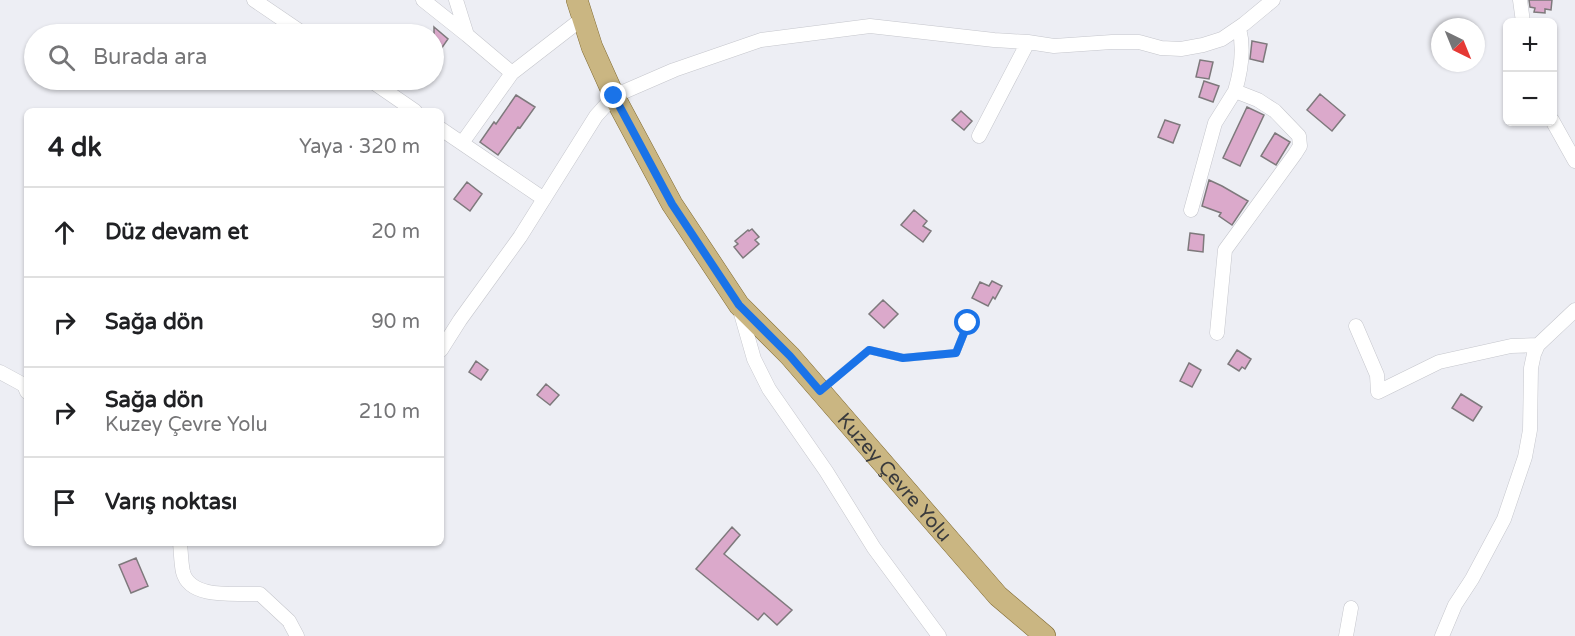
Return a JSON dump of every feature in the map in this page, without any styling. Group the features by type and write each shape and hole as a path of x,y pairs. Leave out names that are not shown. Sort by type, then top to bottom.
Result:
{"main road":[{"name":"Kuzey Çevre Yolu","path":"580,9 592,47 614,96 672,204 739,305 790,356 998,596 1045,636"}],"street":[{"path":"254,0 289,24"},
{"path":"423,0 512,73"},
{"path":"456,0 467,35"},
{"path":"444,345 520,237 596,116 614,96 674,70 761,40 870,27 1054,46 1139,42 1161,48 1181,49 1222,39 1273,0"},
{"path":"1520,0 1522,18"},
{"path":"462,143 512,73 580,9"},
{"path":"1191,210 1215,123 1235,91 1241,53 1239,28"},
{"path":"979,136 1028,42"},
{"path":"385,90 411,108"},
{"path":"1217,333 1225,250 1299,146 1299,136 1275,111 1258,100 1235,91"},
{"path":"1555,126 1575,161"},
{"path":"444,131 544,199"},
{"path":"739,305 754,359 769,389 826,471 874,548 939,636"},
{"path":"1442,636 1455,605 1472,579 1504,519 1525,457 1530,430 1531,368 1534,354 1538,345 1575,310"},
{"path":"1356,326 1377,375 1378,392 1439,362 1511,346 1538,345"},
{"path":"0,372 24,384"},
{"path":"180,546 183,574 192,587 209,593 260,594 289,621 297,636"},
{"path":"1346,636 1351,608"}],"lane":[{"path":"820,391 869,350 903,358 956,353 968,323"}],"building":[{"path":"1529,0 1552,0 1551,10 1545,9 1545,13 1534,12 1535,8 1530,7"},
{"path":"1252,41 1267,44 1263,62 1250,59"},
{"path":"1200,60 1213,62 1209,79 1196,77"},
{"path":"1204,81 1219,86 1213,102 1199,97"},
{"path":"1320,94 1345,115 1332,131 1307,110"},
{"path":"516,95 535,107 498,155 480,142"},
{"path":"1247,107 1264,115 1240,166 1223,158"},
{"path":"961,111 972,121 964,130 952,120"},
{"path":"1165,120 1180,125 1173,143 1158,137"},
{"path":"1275,133 1290,142 1276,165 1261,156"},
{"path":"1209,180 1248,201 1232,225 1219,216 1221,213 1202,206"},
{"path":"467,182 482,194 470,211 454,199"},
{"path":"914,210 927,221 923,226 931,231 923,242 901,225"},
{"path":"752,229 759,237 755,240 759,244 743,258 734,247 738,244 735,241"},
{"path":"1190,233 1204,235 1203,252 1188,250"},
{"path":"992,281 1002,286 988,306 972,298 980,282 989,286"},
{"path":"883,300 898,314 884,328 869,314"},
{"path":"1237,350 1251,359 1245,369 1242,367 1239,371 1228,364"},
{"path":"476,361 488,370 481,380 469,372"},
{"path":"1189,363 1201,370 1192,387 1180,381"},
{"path":"546,384 559,395 550,405 537,395"},
{"path":"1461,394 1482,407 1473,421 1452,408"},
{"path":"732,527 740,535 724,554 792,610 777,625 764,613 758,620 696,569"},
{"path":"136,558 148,586 131,593 119,565"}],"route":[{"path":"614,96 672,204 739,305 790,356 820,391 869,350 903,358 956,353 968,323"}]}
